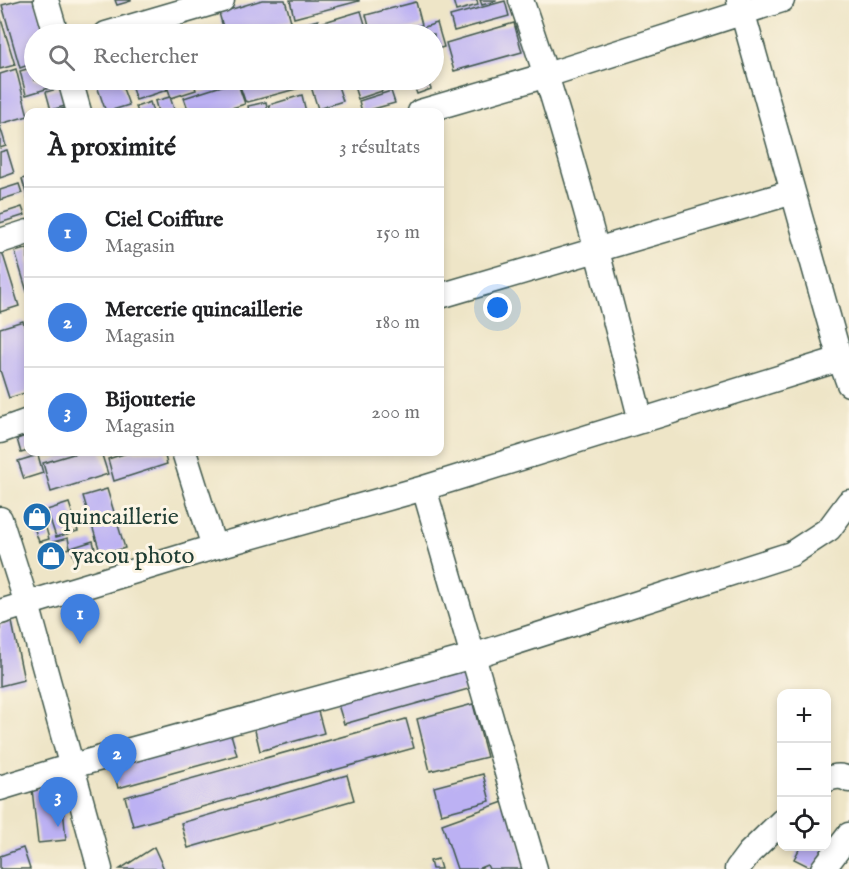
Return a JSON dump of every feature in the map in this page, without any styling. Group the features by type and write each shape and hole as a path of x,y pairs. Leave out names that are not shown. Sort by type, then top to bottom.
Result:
{"street":[{"path":"46,0 53,24"},
{"path":"140,24 222,0"},
{"path":"521,0 547,75 597,250 641,421"},
{"path":"434,108 547,75 741,6 782,0"},
{"path":"741,6 849,384"},
{"path":"73,90 78,108"},
{"path":"444,295 793,192"},
{"path":"0,241 24,233"},
{"path":"0,612 214,547 424,488 840,359"},
{"path":"0,431 24,422"},
{"path":"185,456 214,547"},
{"path":"424,488 535,869"},
{"path":"0,788 72,766 473,656 791,554 829,530 849,502"},
{"path":"0,519 27,604 100,869"},
{"path":"831,778 844,777 849,780"},
{"path":"737,869 749,853 777,826"},
{"path":"824,869 849,835"}],"building":[{"path":"21,0 35,0 42,24 24,24 24,67 20,68 2,5"},
{"path":"115,0 131,0 131,1 117,5"},
{"path":"262,0 285,0 291,21 281,24 222,24 219,13"},
{"path":"290,0 359,0 359,1 294,18"},
{"path":"453,0 477,0 478,5 456,11"},
{"path":"480,0 496,0 496,1 482,5"},
{"path":"505,1 509,16 454,31 450,16"},
{"path":"416,2 422,24 368,24 366,15"},
{"path":"361,11 365,24 321,24"},
{"path":"0,16 15,65 0,69"},
{"path":"318,20 319,24 304,24"},
{"path":"514,23 522,52 454,71 446,43"},
{"path":"16,69 26,108 24,108 24,117 0,124 0,74"},
{"path":"24,70 24,87 20,71"},
{"path":"25,90 42,90 26,95"},
{"path":"61,90 65,106 50,108 46,92"},
{"path":"98,90 124,90 129,105 105,108"},
{"path":"132,90 167,90 136,100"},
{"path":"168,90 196,90 171,98"},
{"path":"209,90 240,90 245,104 232,108 188,108 184,98"},
{"path":"241,90 292,90 248,102 245,101"},
{"path":"312,90 339,90 343,101 318,108"},
{"path":"355,90 382,90 382,91 358,99"},
{"path":"416,90 428,90 417,94"},
{"path":"391,91 395,103 377,108 361,108 359,101"},
{"path":"302,95 305,108 270,108 269,105"},
{"path":"170,97 174,108 157,108 155,101"},
{"path":"150,102 152,108 136,108"},
{"path":"266,102 267,108 248,108 248,106"},
{"path":"0,126 6,146 0,148"},
{"path":"7,150 14,173 0,178 0,152"},
{"path":"19,184 22,193 0,200 0,190"},
{"path":"22,207 24,212 24,215 0,223 0,214"},
{"path":"0,245 19,306 0,312"},
{"path":"24,249 24,282 15,252"},
{"path":"23,321 24,325 24,393 9,398 0,370 0,328"},
{"path":"24,436 24,452 21,453 17,439"},
{"path":"38,456 43,473 24,479 18,461"},
{"path":"67,456 102,456 108,474 51,492 43,463"},
{"path":"117,456 165,456 167,464 114,481 108,459"},
{"path":"107,489 125,548 101,555 83,496"},
{"path":"69,503 78,531 56,537 47,510"},
{"path":"43,517 49,539 39,542 32,521"},
{"path":"68,538 70,548 57,553 53,542"},
{"path":"93,541 96,553 75,560 71,548"},
{"path":"12,622 24,680 0,686 0,625"},
{"path":"465,662 472,688 344,724 336,698"},
{"path":"316,704 324,733 260,751 253,722"},
{"path":"473,704 487,757 430,771 417,719"},
{"path":"406,719 414,748 133,826 125,797"},
{"path":"229,727 237,755 118,788 111,760"},
{"path":"483,774 490,801 441,814 434,787"},
{"path":"347,775 354,800 188,848 181,823"},
{"path":"61,786 66,840 38,843 32,789"},
{"path":"506,801 529,869 489,869 487,865 477,869 457,869 442,824"},
{"path":"154,847 164,869 120,869"},
{"path":"23,848 30,869 0,869 0,856"},
{"path":"798,851 824,851 814,869 794,859"},
{"path":"438,859 441,869 432,869 430,861"}],"place":[{"name":"quincaillerie","path":"37,517"},
{"name":"yacou photo","path":"51,556"},
{"name":"Ciel Coiffure","path":"80,644"},
{"name":"Mercerie quincaillerie","path":"117,784"},
{"name":"Bijouterie","path":"58,827"}]}
